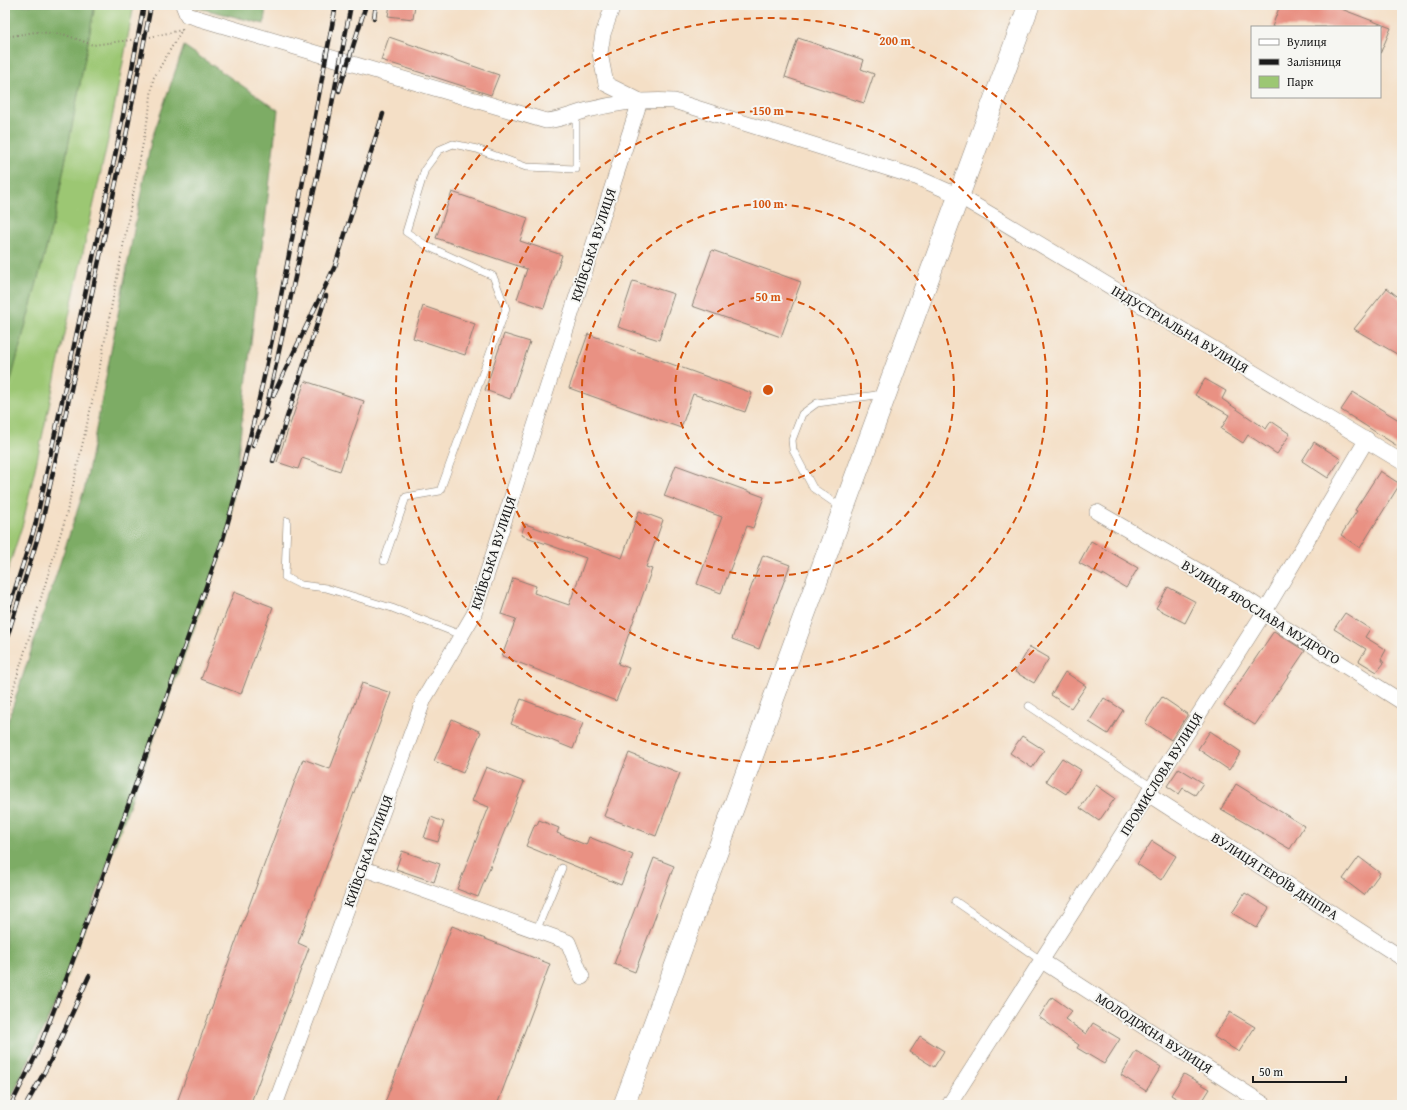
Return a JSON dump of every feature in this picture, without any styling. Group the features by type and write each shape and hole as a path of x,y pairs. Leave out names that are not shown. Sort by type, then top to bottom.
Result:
{"main road":[{"path":"624,1105 1029,5"}],"street":[{"path":"613,5 603,34 600,53 606,84 640,101"},
{"name":"ІНДУСТРІАЛЬНА ВУЛИЦЯ","path":"185,10 546,121 612,104 674,100 916,177 959,196 1209,347 1367,439 1402,462"},
{"name":"КИЇВСЬКА ВУЛИЦЯ","path":"275,1105 424,699 474,614 640,101"},
{"name":"ПРОМИСЛОВА ВУЛИЦЯ","path":"949,1105 1265,611 1367,439"},
{"name":"ВУЛИЦЯ ЯРОСЛАВА МУДРОГО","path":"1097,512 1265,611 1285,628 1402,702"},
{"name":"ВУЛИЦЯ ГЕРОЇВ ДНІПРА","path":"1150,791 1402,958"},
{"path":"362,868 538,929 568,942 582,977"},
{"name":"МОЛОДІЖНА ВУЛИЦЯ","path":"1042,961 1265,1105"}],"lane":[{"path":"1370,5 1384,5"},
{"path":"384,561 406,497 440,490 506,309 493,276 427,246 406,232 425,169 439,150 453,144 477,149 526,167 576,169 576,113"},
{"path":"844,509 814,488 793,450 792,440 802,414 808,408 817,403 886,394"},
{"path":"287,522 284,577 301,585 326,588 392,608 461,635"},
{"path":"1029,706 1150,791"},
{"path":"538,929 562,868"},
{"path":"955,901 1042,961"}],"path":[{"path":"5,716 66,516 98,376 149,112 153,79 182,30 185,10"},
{"path":"5,37 35,32 63,34 93,45 145,38 182,30"}],"green space":[{"path":"5,5 95,5 55,215 5,402"},
{"path":"95,5 134,5 108,140 23,523 5,579 5,402 55,215"},
{"path":"266,5 264,24 191,6"},
{"path":"184,46 278,110 229,533 62,989 8,1105 5,1105 5,730 85,487 151,141"}],"building":[{"path":"390,5 415,5 413,19 388,16"},
{"path":"1280,5 1331,5 1391,28 1381,52 1381,26 1272,26"},
{"path":"389,37 499,75 491,95 381,60"},
{"path":"798,38 864,60 861,69 874,74 864,103 785,77"},
{"path":"452,192 528,218 520,241 562,255 544,308 517,299 527,269 436,238"},
{"path":"712,250 801,282 781,337 692,306"},
{"path":"633,281 674,294 659,340 618,327"},
{"path":"1387,288 1402,300 1402,357 1354,329"},
{"path":"423,306 475,324 465,355 413,338"},
{"path":"504,334 530,342 510,399 485,390"},
{"path":"588,334 752,393 745,412 693,394 681,428 569,388"},
{"path":"1205,379 1226,391 1222,399 1266,429 1271,421 1290,434 1277,454 1248,435 1243,443 1221,429 1229,415 1195,395"},
{"path":"305,381 364,401 340,471 302,458 298,469 277,462"},
{"path":"1353,392 1402,422 1402,449 1341,410"},
{"path":"1314,442 1341,459 1328,478 1302,461"},
{"path":"676,465 764,497 753,528 747,526 721,593 697,584 722,517 664,496"},
{"path":"1380,471 1400,484 1360,548 1341,535"},
{"path":"639,511 663,520 646,567 652,569 618,664 629,668 616,701 502,656 516,619 501,614 513,578 536,586 534,593 569,605 586,558 521,535 525,524 622,558"},
{"path":"1091,541 1138,568 1126,588 1103,574 1103,576 1079,563"},
{"path":"763,555 790,565 759,649 732,639"},
{"path":"1168,587 1196,602 1185,623 1156,608"},
{"path":"234,592 273,607 241,694 201,679"},
{"path":"1345,613 1370,629 1365,637 1386,650 1381,659 1384,663 1377,672 1359,661 1366,649 1334,629"},
{"path":"1274,631 1305,651 1255,725 1224,705"},
{"path":"1030,647 1049,658 1034,683 1015,672"},
{"path":"1065,672 1086,686 1071,708 1051,695"},
{"path":"362,683 391,693 298,943 309,948 250,1105 186,1105 177,1102 303,759 330,769"},
{"path":"1162,697 1187,714 1171,740 1145,723"},
{"path":"1104,698 1123,710 1108,734 1089,722"},
{"path":"521,699 583,723 573,749 511,724"},
{"path":"452,719 481,732 463,773 434,761"},
{"path":"1210,731 1241,752 1229,770 1198,749"},
{"path":"1022,736 1044,750 1032,768 1010,753"},
{"path":"629,753 680,773 656,836 604,816"},
{"path":"1062,758 1081,770 1066,794 1046,781"},
{"path":"486,767 524,782 478,897 457,889 489,807 472,801"},
{"path":"1179,768 1203,783 1195,795 1183,788 1179,794 1167,786"},
{"path":"1236,784 1304,826 1290,849 1221,809"},
{"path":"1096,785 1115,798 1099,821 1080,808"},
{"path":"431,817 444,822 438,842 424,838"},
{"path":"539,820 559,828 557,833 586,845 589,837 633,855 621,885 526,846 535,824 537,825"},
{"path":"1152,841 1176,856 1161,880 1137,864"},
{"path":"402,851 440,864 434,882 396,869"},
{"path":"1359,857 1380,873 1364,895 1343,879"},
{"path":"654,858 674,866 635,972 614,964"},
{"path":"1245,893 1269,908 1257,928 1232,913"},
{"path":"452,926 550,964 497,1105 384,1105"},
{"path":"1052,997 1072,1011 1065,1019 1086,1034 1093,1023 1120,1039 1104,1064 1077,1048 1079,1045 1039,1017"},
{"path":"1230,1012 1255,1027 1239,1052 1214,1037"},
{"path":"920,1036 944,1051 934,1067 910,1052"},
{"path":"1136,1051 1161,1067 1146,1091 1121,1075"},
{"path":"1184,1074 1210,1089 1200,1105 1187,1105 1171,1095"}],"railway":[{"path":"5,621 35,526 118,142 144,5"},
{"path":"5,644 41,527 125,141 151,5"},
{"path":"11,1105 37,1053 67,977 223,539 241,473 272,340 336,5"},
{"path":"265,415 325,140 351,5"},
{"path":"339,91 366,5"},
{"path":"374,18 376,5"},
{"path":"273,396 335,266 383,114"},
{"path":"273,461 326,296"},
{"path":"253,446 268,409"},
{"path":"26,1105 51,1060 89,976"}]}
